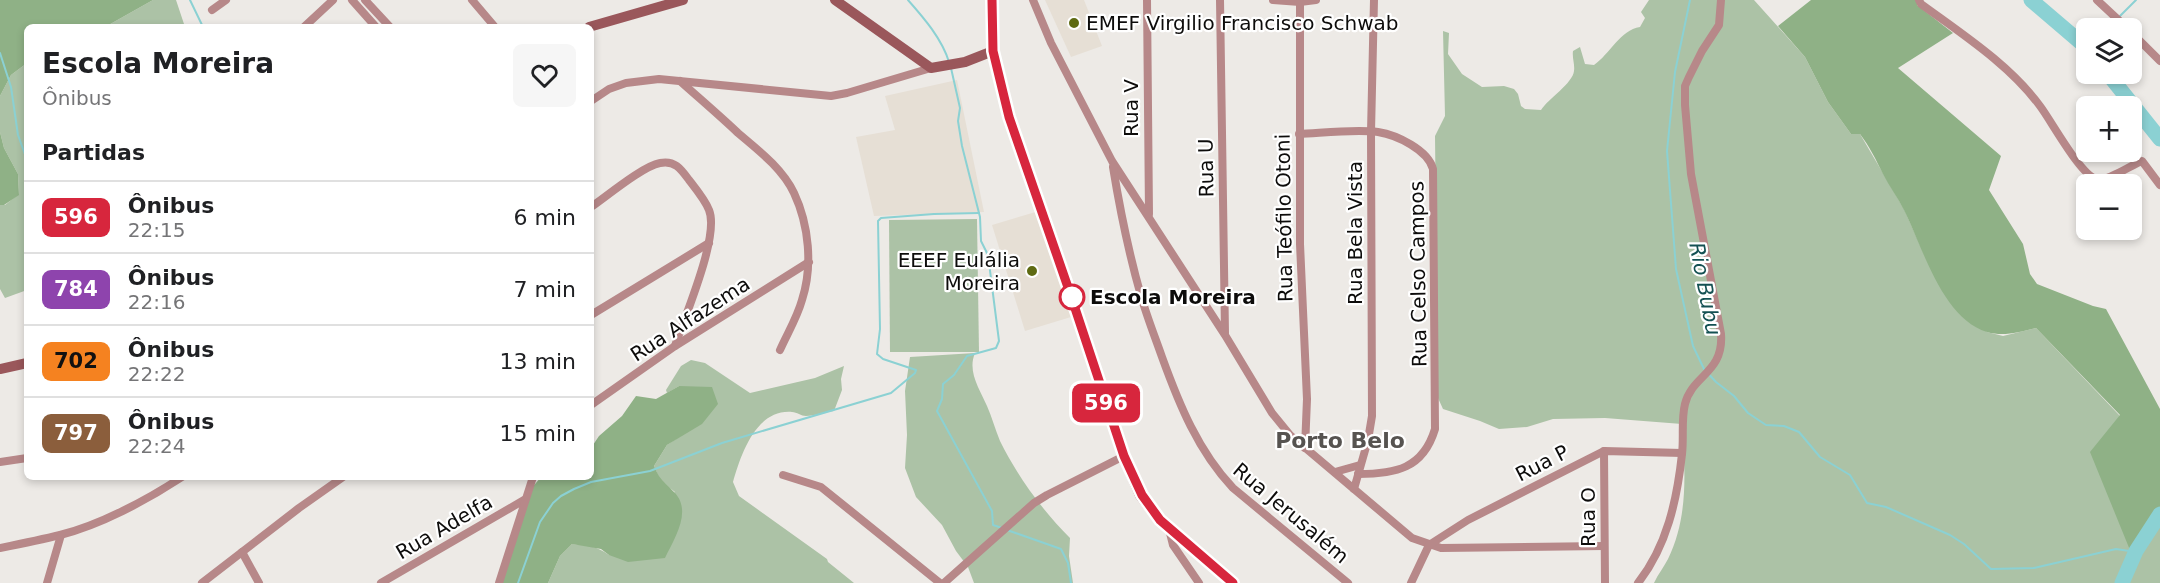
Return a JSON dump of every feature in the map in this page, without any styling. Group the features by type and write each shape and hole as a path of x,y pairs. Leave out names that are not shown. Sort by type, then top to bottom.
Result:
{"main road":[{"path":"992,0 993,51 1009,117 1068,285 1124,456 1142,495 1160,520 1233,583"}],"street":[{"path":"212,10 226,0"},
{"path":"307,24 333,0"},
{"path":"352,0 373,24"},
{"path":"365,0 387,24"},
{"path":"472,0 492,24"},
{"path":"594,26 683,0"},
{"path":"835,0 850,4 931,68"},
{"path":"1033,0 1051,43 1112,161 1226,335 1276,419 1290,435 1413,538 1429,545 1441,548 1604,546"},
{"name":"Rua V","path":"1147,0 1149,215"},
{"name":"Rua U","path":"1220,0 1226,335"},
{"path":"1274,0 1300,2 1316,0"},
{"name":"Rua Bela Vista","path":"1354,489 1368,440 1372,416 1371,132 1374,0"},
{"path":"1638,583 1650,565 1671,518 1682,453 1684,405 1691,392 1721,353 1722,343 1712,278 1691,174 1684,105 1685,86 1689,76 1719,25 1721,0"},
{"path":"1919,0 1921,4 1986,52 2020,82 2041,106 2063,143 2093,179 2102,181 2142,161 2160,185"},
{"path":"2097,0 2116,18"},
{"name":"Rua Teófilo Otoni","path":"1300,2 1299,134 1302,312 1307,389 1305,448"},
{"path":"2142,43 2160,61"},
{"path":"594,99 609,89 626,83 658,79 831,96 931,68 965,62 993,51"},
{"path":"680,81 769,160 793,192 799,207 805,229 809,262 802,300 780,350"},
{"name":"Rua Celso Campos","path":"1299,134 1371,132 1388,135 1419,149 1428,158 1433,170 1435,429 1428,446 1408,466 1391,472 1359,469"},
{"name":"Rua Jerusalém","path":"1112,161 1141,297 1175,393 1198,443 1213,466 1233,488 1348,583"},
{"path":"594,205 657,163 669,162 677,165 710,211 709,243 675,346"},
{"path":"594,313 709,243"},
{"name":"Rua Alfazema","path":"594,403 675,346 809,262"},
{"path":"0,370 24,364"},
{"name":"Rua P","path":"1429,545 1468,520 1604,451 1682,453"},
{"name":"Rua O","path":"1604,451 1605,583"},
{"path":"944,583 1034,503 1124,456"},
{"path":"0,462 24,458"},
{"path":"1335,472 1359,469"},
{"path":"783,475 820,487 940,583"},
{"path":"0,548 61,535 86,527 162,490 177,480"},
{"path":"202,583 339,480"},
{"path":"499,583 532,480"},
{"name":"Rua Adelfa","path":"381,583 524,500"},
{"path":"1169,529 1173,545 1199,583"},
{"path":"47,583 61,535"},
{"path":"1411,583 1429,545"},
{"path":"242,552 259,583"}],"shaded area":[{"name":"EMEF Virgilio Francisco Schwab","path":"1045,0 1084,0 1102,46 1071,57"},
{"path":"957,80 984,212 874,216 856,137 895,130 885,96"},
{"name":"EEEF Eulália Moreira","path":"1039,211 1071,317 1025,331 992,225"}],"green space":[{"path":"0,0 153,0 110,24 24,24 24,65 11,75 0,96"},
{"path":"153,0 176,0 184,24 110,24"},
{"path":"1649,0 1754,0 1805,57 1828,102 1851,134 1860,134 1904,209 1944,293 1987,332 2003,336 2036,328 2120,416 2132,554 2160,511 2160,583 1654,583 1675,543 1682,509 1684,475 1682,424 1605,418 1553,419 1527,427 1499,429 1443,409 1438,398 1435,136 1445,116 1443,31 1449,33 1448,54 1462,74 1482,87 1504,86 1514,89 1521,106 1525,109 1541,110 1573,76 1573,51 1580,47 1585,64 1594,65 1621,37 1640,27 1645,18 1641,12"},
{"path":"1811,0 1918,0 1917,5 1953,33 1898,68 2001,156 1989,190 2023,244 2030,274 2037,284 2106,309 2160,409 2160,511 2132,555 2090,452 2120,415 2036,328 2005,334 1987,332 1971,324 1946,297 1927,262 1904,210 1867,144 1860,134 1851,134 1828,102 1805,57 1778,26"},
{"path":"24,65 24,291 5,298 0,289 0,205 5,205 19,194 18,174 4,148 0,132 0,96 11,75"},
{"path":"0,132 4,148 18,174 19,195 4,205 0,205"},
{"path":"977,219 979,352 890,352 889,220"},
{"path":"975,353 973,374 1000,441 1031,492 1070,538 1069,556 1073,583 974,583 968,567 942,525 916,497 905,468 907,435 905,391 910,357"},
{"path":"691,360 705,363 750,393 815,378 844,366 841,379 842,390 834,411 806,416 794,412 779,413 769,418 752,435 733,482 739,496 827,559 854,583 548,583 560,556 572,544 591,546 609,555 675,492 660,480 654,466 667,445 682,435 679,386 667,393 666,390 681,366"},
{"path":"679,386 712,387 718,404 702,424 667,445 654,466 674,492 682,508 677,534 665,558 628,562 609,555 601,549 572,544 560,556 548,583 499,583 524,497 538,480 594,480 594,444 599,436 622,416 636,396 656,399"}],"waterway":[{"path":"190,0 202,24"},
{"path":"908,0 937,37 949,62"},
{"name":"Rio Bubu","path":"1690,0 1675,72 1667,151 1676,269 1693,346 1704,369 1734,396 1748,413 1766,425 1784,426 1799,432 1820,457 1850,475 1867,503 1886,507 1950,535 1964,544 1991,569 2034,568 2116,549 2136,552"},
{"name":"Rio Bubu","path":"2031,0 2076,38"},
{"path":"2119,17 2136,0"},
{"path":"0,53 11,87 18,135 24,152"},
{"path":"951,68 960,108 958,121 962,146 980,217 981,241 988,255 999,341 996,348 967,356 954,375 943,384 942,399 937,411 992,511 993,525 1002,528"},
{"name":"Rio Bubu","path":"2116,84 2160,139"},
{"path":"518,583 540,522 553,503 574,489 591,482 650,471 722,443 891,393 916,370 883,359 877,354 880,329 878,221 881,218 979,213"},
{"name":"Rio Bubu","path":"2122,583 2136,551 2160,514"},
{"path":"1007,530 1061,549 1068,563 1071,583"}],"bus line":[{"name":"596","path":"992,0 993,51 1009,117 1124,456 1142,495 1160,520 1180,540 1233,583"}],"place":[{"name":"EMEF Virgilio Francisco Schwab","path":"1074,23"},
{"name":"EEEF Eulália Moreira","path":"1032,271"},
{"name":"Escola Moreira","path":"1072,297"}],"district":[{"name":"Porto Belo","path":"1340,440"}]}
